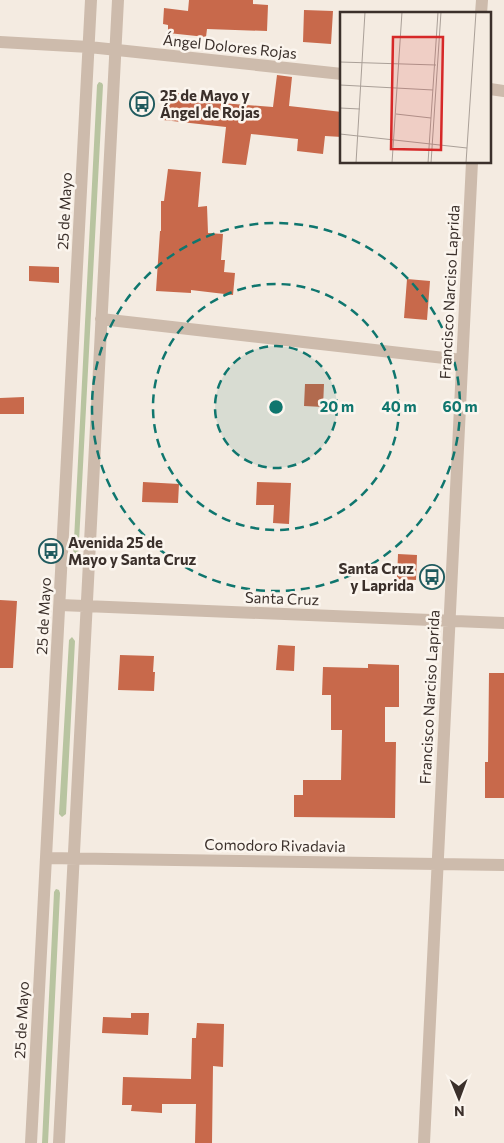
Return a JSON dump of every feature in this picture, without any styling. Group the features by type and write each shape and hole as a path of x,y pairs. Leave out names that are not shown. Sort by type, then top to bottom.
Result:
{"street":[{"name":"25 de Mayo","path":"31,1143 91,0"},
{"path":"59,1143 118,0"},
{"name":"Ángel Dolores Rojas","path":"0,42 89,47 340,74"},
{"name":"Francisco Narciso Laprida","path":"424,1143 472,164"},
{"path":"101,319 462,360"},
{"name":"Santa Cruz","path":"60,605 504,623"},
{"name":"Comodoro Rivadavia","path":"46,858 504,865"}],"green space":[{"path":"99,82 103,85 78,561 75,563 73,560 97,85"},
{"path":"72,637 75,641 66,814 62,817 59,814 69,640"},
{"path":"56,889 60,893 48,1143 42,1143 54,892"}],"building":[{"path":"189,0 253,0 253,4 268,5 267,31 207,29 206,37 168,33 168,25 163,24 164,8 188,11"},
{"path":"304,10 333,11 331,44 303,42"},
{"path":"277,75 292,77 289,106 340,112 340,137 325,136 323,154 297,151 298,139 251,134 246,165 222,163 226,127 163,120 167,92 210,96 209,102 273,107"},
{"path":"168,169 201,172 198,207 207,206 208,233 223,234 221,260 225,260 224,272 235,273 233,295 191,290 191,293 156,291 161,231 161,201 164,201"},
{"path":"29,266 59,267 59,283 29,281"},
{"path":"407,279 430,281 427,320 404,318"},
{"path":"305,384 324,384 323,407 304,406"},
{"path":"24,397 24,414 0,414 0,398"},
{"path":"143,482 179,484 178,503 142,502"},
{"path":"257,482 291,483 289,524 273,523 274,505 256,505"},
{"path":"398,554 417,555 416,580 397,579"},
{"path":"0,600 17,601 13,668 0,668"},
{"path":"278,645 295,646 294,671 276,670"},
{"path":"120,655 154,656 154,691 118,690"},
{"path":"368,664 399,665 399,707 385,707 385,742 396,742 395,818 294,817 294,795 303,795 303,780 341,780 342,730 331,730 331,695 322,695 323,667 368,668"},
{"path":"489,673 504,673 504,798 485,798 485,762 488,762"},
{"path":"131,1013 149,1013 148,1035 102,1033 103,1017 131,1018"},
{"path":"197,1023 224,1024 223,1067 213,1066 212,1143 195,1143 196,1104 162,1104 162,1113 131,1111 132,1105 122,1105 123,1077 191,1079 192,1038 196,1038"}],"place":[{"name":"25 de Mayo y Ángel de Rojas","path":"142,104"},
{"name":"Avenida 25 de Mayo y Santa Cruz","path":"51,551"},
{"name":"Santa Cruz y Laprida","path":"432,577"}]}
